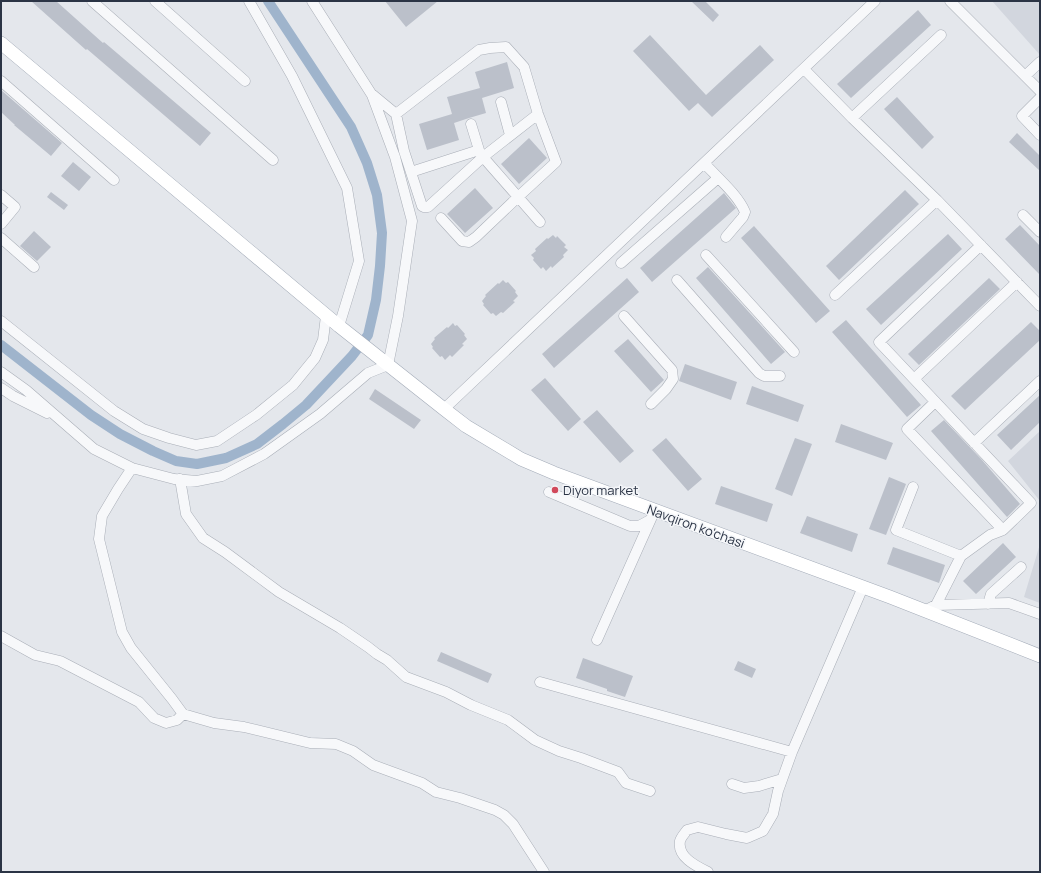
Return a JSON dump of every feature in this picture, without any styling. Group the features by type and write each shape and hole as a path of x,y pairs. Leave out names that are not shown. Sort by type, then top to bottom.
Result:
{"main road":[{"name":"Navqiron ko'chasi","path":"1,43 374,355 466,426 521,459 652,515 863,587 1040,656"}],"street":[{"path":"92,1 274,160"},
{"path":"155,1 245,80"},
{"path":"249,1 292,76 347,188 359,261 338,326"},
{"path":"1,372 26,390 94,449 132,468 174,479 197,482 222,476 264,454 320,414 368,373 388,365 398,316 412,221 395,156 372,95 312,1"},
{"path":"444,409 875,1"},
{"path":"950,1 1040,91"},
{"path":"852,118 941,35"},
{"path":"396,114 479,50 506,47 524,67 538,114 556,162 469,242 462,241 441,218"},
{"path":"1025,76 1040,62"},
{"path":"804,68 852,118 937,200 1040,306"},
{"path":"1,81 114,180"},
{"path":"372,95 396,114 404,151 422,206 424,207 428,207 481,153 510,135 538,114"},
{"path":"1040,98 1022,116 1040,135"},
{"path":"501,102 510,135"},
{"path":"471,124 481,153 540,222"},
{"path":"411,172 481,153"},
{"path":"704,163 742,205 745,212 743,217 726,237"},
{"path":"621,263 718,178"},
{"path":"1,195 15,207 1,224"},
{"path":"835,295 937,200"},
{"path":"1023,215 1040,232"},
{"path":"626,236 638,248"},
{"path":"1,238 34,267"},
{"path":"936,605 961,556 990,534 1003,530 1031,502 879,342 981,246"},
{"path":"706,255 794,352"},
{"path":"678,280 759,373 764,376 780,376"},
{"path":"914,379 1017,282"},
{"path":"1,322 114,411 143,429 196,446 217,441 256,415 293,385 315,358 323,340 326,316"},
{"path":"624,316 672,370 673,379 666,389 651,404"},
{"path":"974,443 1040,381"},
{"path":"1,388 13,396 61,420"},
{"path":"935,402 907,429 1003,530"},
{"path":"132,468 102,516 99,539 122,632 131,648 183,714 214,723 244,727 310,743 336,744 353,751 373,766 422,783 436,792 460,798 495,810 504,815 513,824 544,872"},
{"path":"180,480 186,514 203,538 225,552 279,592 340,628 387,660 406,677 446,692 471,705 508,720 535,740 560,751 618,772 626,782 650,791"},
{"path":"913,487 896,530 961,556"},
{"path":"549,492 630,526 640,526 652,515"},
{"path":"597,640 652,515"},
{"path":"988,604 991,594 1021,567"},
{"path":"708,872 691,863 682,852 680,840 687,830 698,827 747,838 763,831 773,814 778,791 792,752 863,587"},
{"path":"924,610 936,605 1008,603 1040,614"},
{"path":"1,636 35,655 60,661 139,702 154,718 166,723 177,720 183,714"},
{"path":"540,682 792,752"},
{"path":"732,784 744,788 759,786 782,779"}],"shaded area":[{"path":"992,1 1040,1 1040,55"},
{"path":"1040,431 1040,501 1008,461"},
{"path":"1040,544 1040,603 1024,597"}],"building":[{"path":"31,1 56,1 103,43 104,42 211,133 200,146 87,49 86,50"},
{"path":"385,1 438,1 406,27"},
{"path":"691,1 705,1 719,15 713,22"},
{"path":"918,10 931,25 851,98 837,84"},
{"path":"650,35 706,95 760,45 774,60 712,117 698,103 689,111 633,51"},
{"path":"507,62 514,88 482,98 486,113 454,123 459,140 427,150 419,124 452,114 447,97 480,88 475,72"},
{"path":"1,90 62,143 51,156 1,112"},
{"path":"897,97 934,137 922,149 884,109"},
{"path":"1017,133 1040,156 1040,171 1009,142"},
{"path":"529,138 547,158 519,184 501,164"},
{"path":"73,162 91,177 79,191 61,176"},
{"path":"475,188 493,208 465,233 447,214"},
{"path":"905,190 919,204 839,280 826,266"},
{"path":"51,192 68,205 64,210 47,197"},
{"path":"724,193 736,208 652,282 640,268"},
{"path":"1020,225 1040,246 1040,275 1005,239"},
{"path":"754,226 830,311 816,323 741,238"},
{"path":"34,231 51,247 37,261 20,246"},
{"path":"948,234 962,249 881,325 866,309"},
{"path":"553,235 556,238 557,236 566,245 564,247 568,250 563,255 564,257 552,268 551,266 546,271 543,267 541,269 533,260 534,258 531,255 547,238 548,239"},
{"path":"708,267 785,352 771,364 696,278"},
{"path":"627,278 639,292 554,368 542,354"},
{"path":"989,278 1000,289 919,365 908,354"},
{"path":"503,280 506,283 508,282 516,291 515,292 518,296 513,301 515,302 503,313 501,312 496,316 493,313 491,314 483,305 484,304 482,301 486,296 485,295"},
{"path":"846,320 921,405 907,417 832,332"},
{"path":"1031,322 1040,331 1040,340 965,410 951,396"},
{"path":"453,323 455,326 457,325 465,334 464,335 467,339 462,344 464,345 452,357 450,355 445,360 432,348 433,347 431,344 435,339 434,338"},
{"path":"628,339 664,380 651,392 614,351"},
{"path":"685,364 737,382 731,400 679,381"},
{"path":"545,378 581,419 568,431 531,390"},
{"path":"752,386 804,405 798,422 746,404"},
{"path":"375,389 421,420 414,429 369,399"},
{"path":"1040,395 1040,422 1011,450 997,435"},
{"path":"597,410 634,451 620,463 583,422"},
{"path":"944,420 982,460 1020,504 1007,517 931,431"},
{"path":"841,424 893,443 886,460 835,442"},
{"path":"666,438 702,479 688,491 652,450"},
{"path":"795,438 812,444 792,496 775,489"},
{"path":"889,477 906,484 886,535 869,529"},
{"path":"721,486 773,504 767,522 715,504"},
{"path":"807,516 858,534 852,552 800,533"},
{"path":"1003,543 1016,557 976,594 963,581"},
{"path":"893,547 945,565 939,583 887,564"},
{"path":"441,652 492,674 488,683 437,661"},
{"path":"583,658 633,676 625,697 576,678"},
{"path":"738,661 756,669 752,678 734,670"}],"waterway":[{"path":"1,345 91,415 120,434 176,461 197,464 226,458 257,444 306,405 352,356 368,335 376,300 382,233 377,195 367,163 351,127 268,1"}],"place":[{"name":"Diyor market","path":"555,490"}]}
